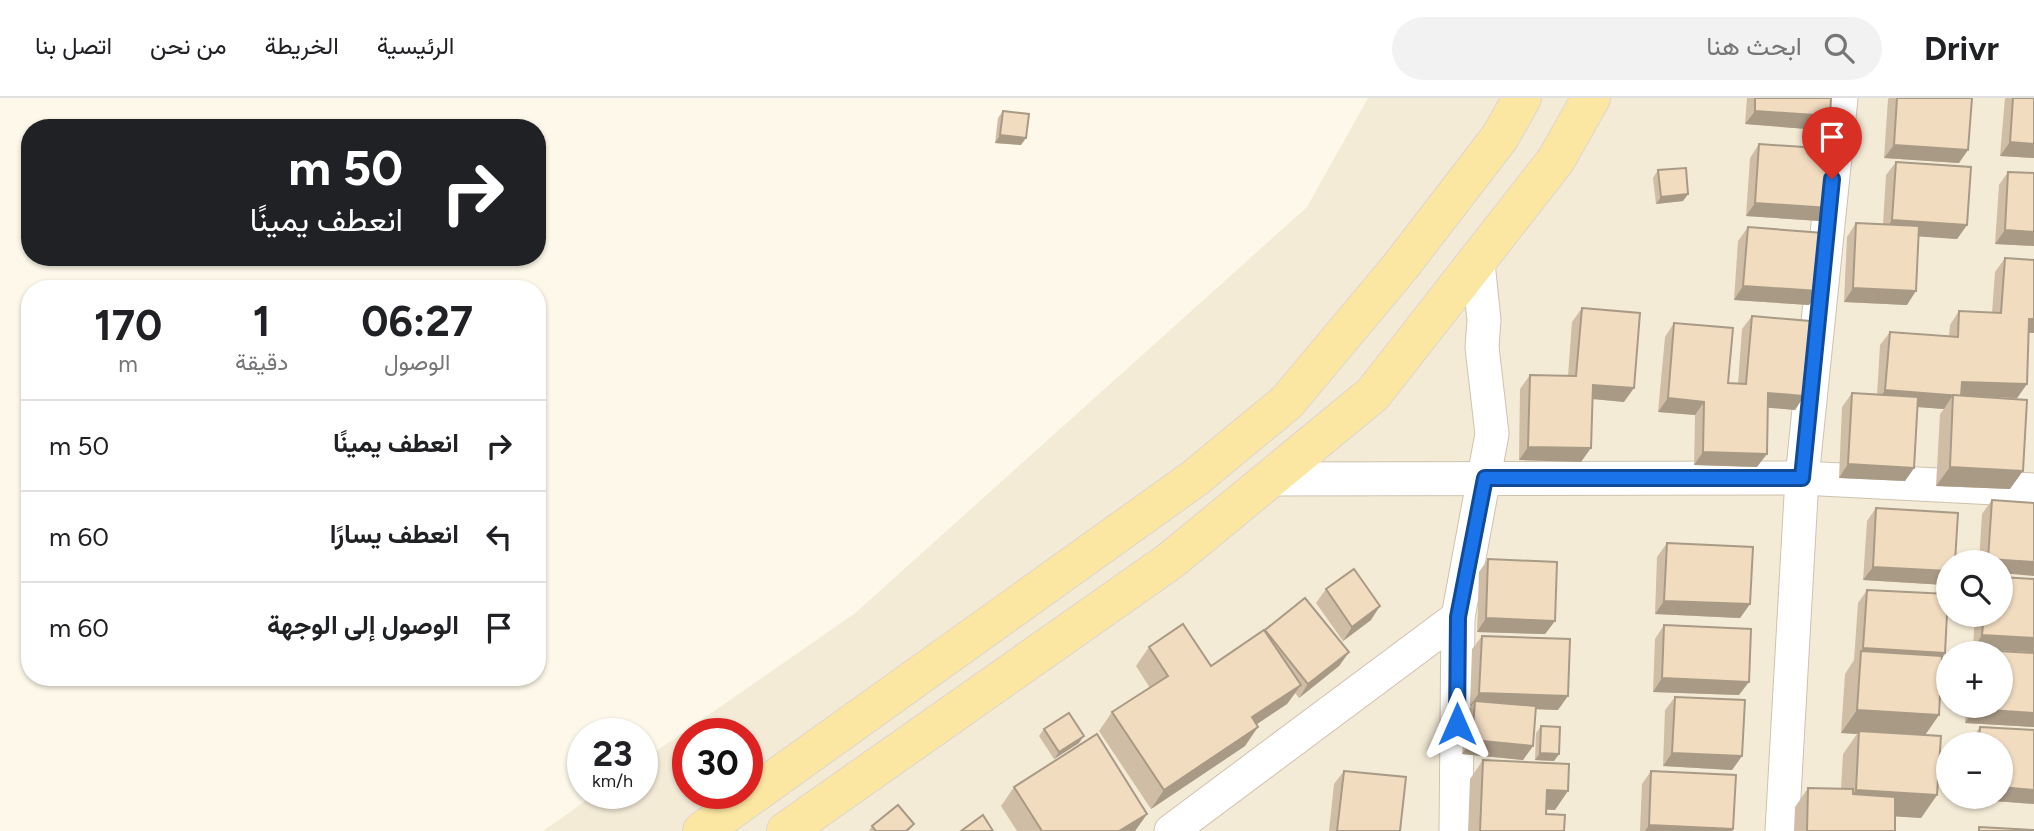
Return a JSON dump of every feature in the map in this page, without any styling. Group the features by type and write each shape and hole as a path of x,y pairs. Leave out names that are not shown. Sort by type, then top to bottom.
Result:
{"main road":[{"path":"702,831 1195,478 1287,402 1400,267 1500,136 1522,98"},
{"path":"786,831 1170,561 1373,394 1556,160 1591,98"}],"street":[{"path":"1782,831 1802,478 1841,98"},
{"path":"1456,831 1458,617 1492,434 1482,347 1484,320 1478,263"},
{"path":"1269,479 1802,478 2034,490"},
{"path":"1171,831 1458,617"}],"shaded area":[{"path":"1368,98 2034,98 2034,831 543,831 574,809 658,809 658,750 672,740 672,809 763,809 763,718 704,718 854,614 1307,207"}],"building":[{"path":"1755,98 1831,98 1830,116 1755,111"},
{"path":"1897,98 1972,98 1968,150 1894,145"},
{"path":"2013,98 2034,98 2034,144 2010,142"},
{"path":"1003,111 1029,114 1026,138 1000,135"},
{"path":"1759,144 1834,149 1830,208 1755,203"},
{"path":"1896,162 1971,167 1967,225 1892,220"},
{"path":"1686,168 1688,194 1661,197 1658,170"},
{"path":"2008,172 2034,173 2034,232 2005,230"},
{"path":"1856,223 1919,226 1916,291 1853,288"},
{"path":"1748,227 1823,233 1819,291 1743,286"},
{"path":"2005,258 2034,260 2034,319 2029,319 2027,384 1962,382 1961,396 1885,390 1890,332 1958,337 1959,311 2001,313"},
{"path":"1582,308 1640,313 1634,388 1593,385 1591,448 1528,447 1530,375 1576,376"},
{"path":"1752,316 1810,321 1804,396 1768,393 1767,454 1703,452 1704,402 1668,398 1674,323 1733,328 1728,383 1746,384"},
{"path":"1852,393 1918,397 1914,468 1848,464"},
{"path":"1953,395 2027,400 2023,471 1950,467"},
{"path":"1992,500 2034,503 2034,562 2013,561 2013,550 1989,550"},
{"path":"1876,508 1958,513 1956,550 1936,550 1936,570 1873,567"},
{"path":"1667,543 1753,547 1750,604 1664,601"},
{"path":"1488,559 1557,562 1555,621 1486,618"},
{"path":"1354,569 1380,606 1352,627 1326,589"},
{"path":"2013,578 2034,579 2034,638 1982,635 1983,627 2013,627"},
{"path":"1867,590 1936,593 1936,627 1946,627 1946,641 1936,641 1936,652 1863,648"},
{"path":"1305,598 1349,652 1308,684 1265,630"},
{"path":"1183,624 1211,666 1264,630 1301,685 1252,717 1258,727 1164,790 1112,712 1168,676 1149,647"},
{"path":"1664,625 1751,629 1749,682 1662,678"},
{"path":"1482,636 1570,639 1568,696 1479,693"},
{"path":"1861,651 1936,656 1936,715 1857,710"},
{"path":"2013,652 2034,653 2034,713 2013,712"},
{"path":"1675,697 1745,700 1742,756 1672,753"},
{"path":"1475,701 1536,706 1533,746 1472,740"},
{"path":"1069,713 1084,736 1059,752 1044,729"},
{"path":"1541,726 1560,727 1559,754 1540,753"},
{"path":"1980,727 2034,730 2034,790 2013,788 2013,732 1980,732"},
{"path":"1859,731 1936,736 1936,795 1856,790"},
{"path":"1097,734 1147,814 1119,831 1042,831 1014,787"},
{"path":"1483,760 1569,764 1568,791 1547,790 1546,814 1565,815 1564,831 1480,831"},
{"path":"1344,771 1406,777 1400,831 1337,831"},
{"path":"1651,771 1736,775 1733,829 1649,825"},
{"path":"1808,788 1853,789 1853,794 1895,797 1895,831 1807,831"},
{"path":"898,805 914,824 906,831 876,831 872,826"},
{"path":"983,815 993,831 961,831"},
{"path":"1979,827 2034,830 2034,831 1979,831"}],"route":[{"path":"1457,724 1458,617 1485,478 1802,478 1832,179"}]}
